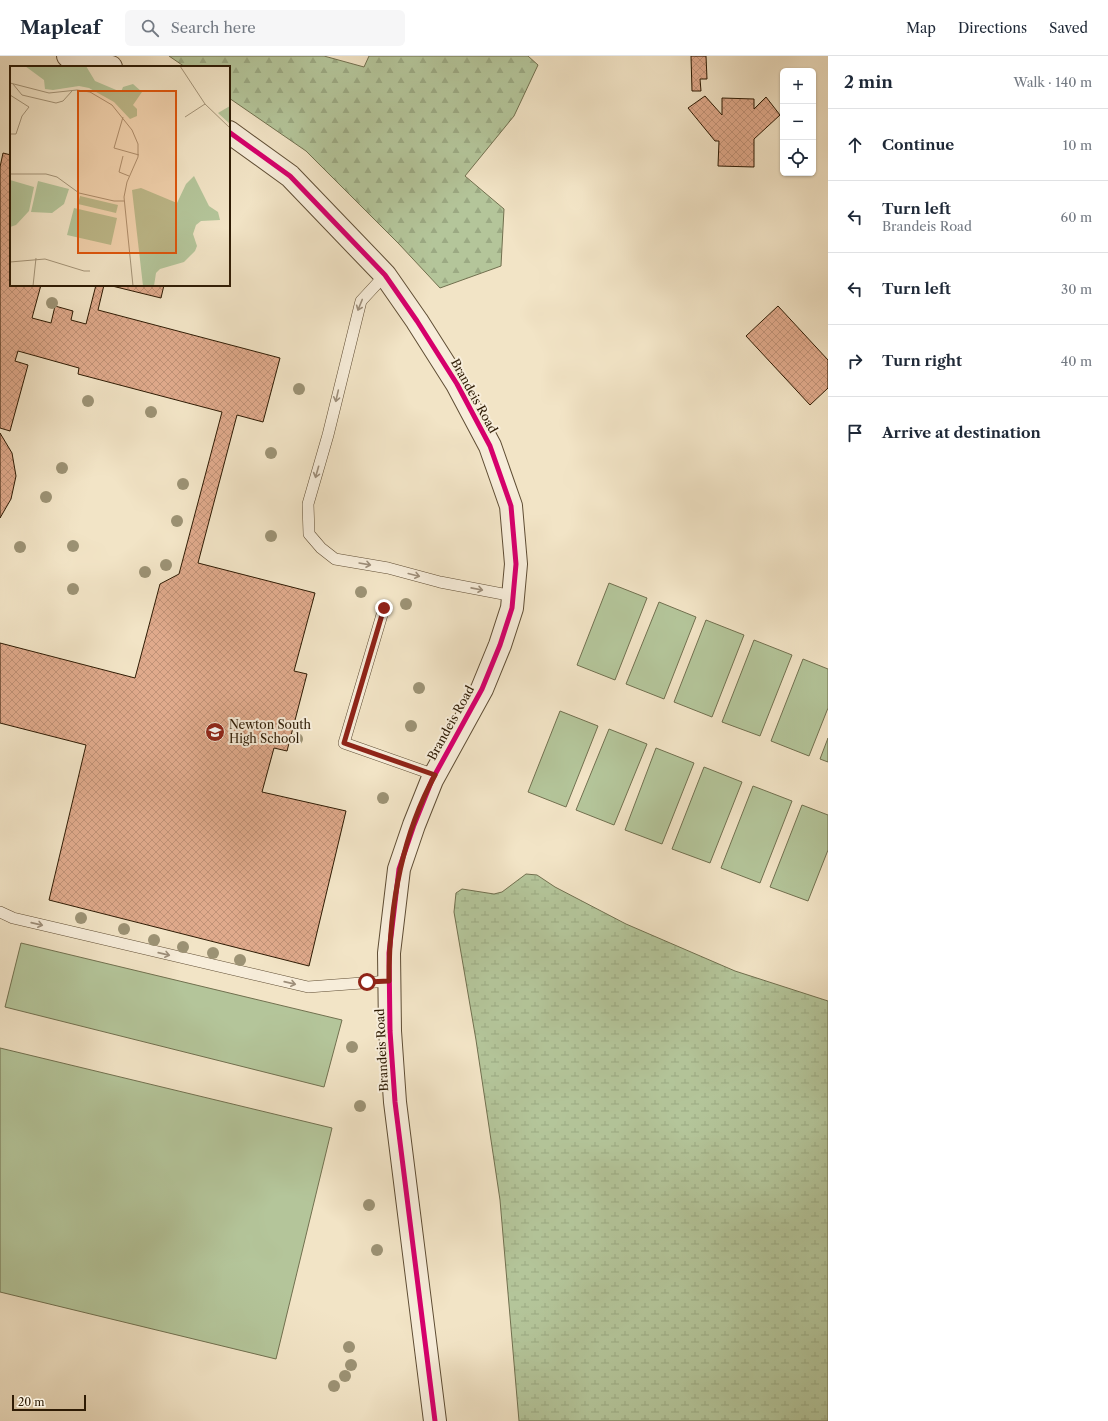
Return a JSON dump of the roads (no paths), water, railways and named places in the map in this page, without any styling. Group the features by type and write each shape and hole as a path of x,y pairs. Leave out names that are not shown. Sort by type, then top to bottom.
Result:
{"street":[{"path":"68,56 107,66"},
{"name":"Brandeis Road","path":"230,133 290,176 385,276 417,321 457,384 490,446 511,506 516,564 512,608 500,645 482,689 435,775 414,825 399,869 389,953 390,1031 396,1102 435,1421"}],"lane":[{"path":"385,276 360,302 328,435 308,504 309,534 321,548 335,559 388,568 440,582 513,596"},
{"path":"384,608 344,743 435,775"},
{"path":"0,912 13,918 308,987 389,981"}],"place":[{"name":"Newton South High School","path":"215,732"}]}
